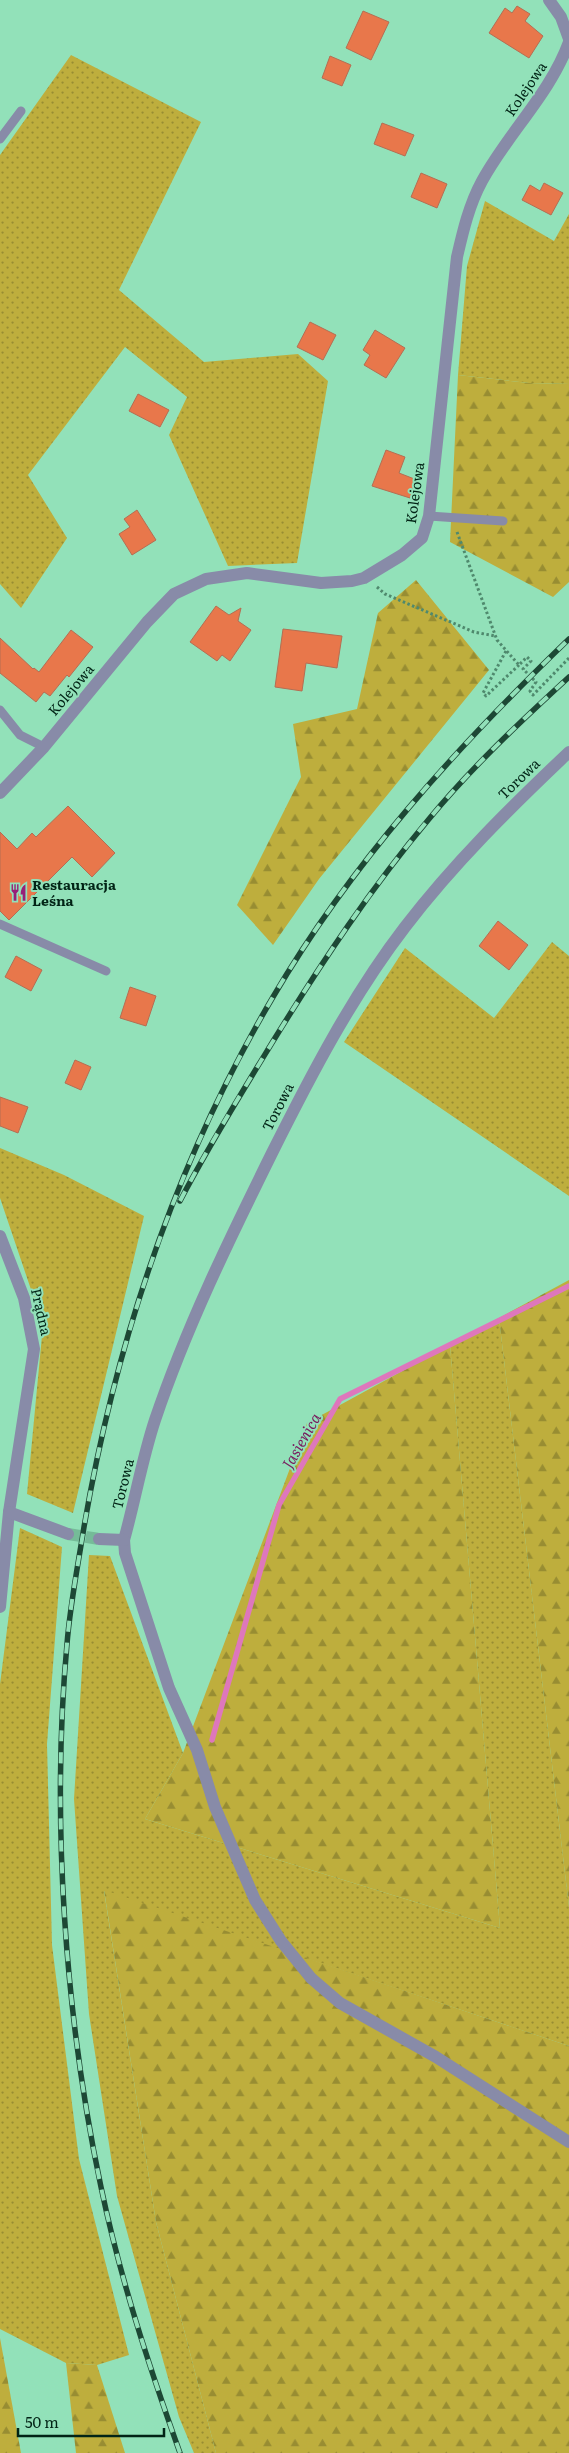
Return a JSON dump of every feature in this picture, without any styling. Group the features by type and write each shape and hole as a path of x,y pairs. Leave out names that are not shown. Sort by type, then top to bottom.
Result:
{"street":[{"name":"Kolejowa","path":"0,793 44,747 147,622 174,594 206,579 246,573 321,583 352,581 364,578 402,555 422,538 429,516 457,257 466,219 482,181 560,65 569,40 561,17 548,0"},
{"name":"Torowa","path":"124,1540 154,1422 174,1367 212,1278 298,1101 327,1047 369,979 423,906 491,827 569,752"},
{"name":"Prądna","path":"0,1236 24,1298 34,1349 9,1512 0,1607"},
{"path":"9,1512 68,1534"},
{"path":"98,1539 124,1540 125,1553 169,1688 197,1750 215,1807 255,1900 281,1941 311,1978 340,2003 436,2057 569,2142"}],"lane":[{"path":"0,140 21,111"},
{"path":"429,516 503,520"},
{"path":"0,710 20,736 44,747"},
{"path":"0,924 106,971"}],"path":[{"path":"454,516 456,531 495,636 518,665"},
{"path":"364,578 385,594 474,632 495,636"},
{"path":"506,651 483,693 486,696 527,657 531,661 523,669 536,682 530,691 533,695 569,658"}],"green space":[{"path":"71,55 201,122 119,290 204,362 298,354 328,381 297,563 228,566 169,435 187,397 125,347 28,475 67,538 21,608 0,584 0,155"},
{"path":"485,201 554,241 569,214 569,384 529,383 458,375 467,266"},
{"path":"458,375 529,383 569,384 569,582 553,597 450,542"},
{"path":"416,580 489,670 319,879 273,945 237,905 301,777 293,724 357,709 378,613"},
{"path":"552,942 569,956 569,1196 344,1042 405,948 494,1018"},
{"path":"0,1148 64,1175 144,1216 73,1513 27,1494 43,1325 0,1198"},
{"path":"569,1280 569,1907 499,1318"},
{"path":"499,1318 569,1907 569,2046 104,1891 156,2222 216,2453 194,2453 179,2417 117,2196 89,2014 74,1799 89,1555 110,1556 183,1753 145,1819 500,1928 450,1345"},
{"path":"450,1345 500,1928 145,1819 183,1753 307,1423"},
{"path":"20,1528 62,1547 47,1744 52,1945 79,2159 129,2355 97,2365 66,2363 0,2329 0,1684"},
{"path":"104,1890 569,2046 569,2453 216,2453 156,2222"},
{"path":"0,2338 21,2453 0,2453"},
{"path":"66,2363 97,2365 125,2453 76,2453"}],"building":[{"path":"517,6 530,14 525,21 543,36 529,58 489,33 505,8 512,13"},
{"path":"363,11 389,22 371,60 346,48"},
{"path":"330,56 351,65 342,86 322,78"},
{"path":"382,123 414,135 405,156 374,144"},
{"path":"421,173 447,184 437,208 411,197"},
{"path":"544,183 563,193 551,215 522,200 530,185 540,191"},
{"path":"310,322 336,335 323,360 297,347"},
{"path":"375,330 405,348 386,378 364,365 370,355 363,350"},
{"path":"138,394 169,410 160,427 129,411"},
{"path":"386,450 405,457 399,473 417,480 410,498 372,486"},
{"path":"137,510 156,540 132,555 119,534 130,527 124,519"},
{"path":"216,606 229,615 241,608 238,621 251,630 230,661 222,655 217,661 190,642"},
{"path":"283,629 342,636 337,668 306,663 302,691 275,687"},
{"path":"71,630 93,647 69,677 67,675 50,696 44,692 36,702 0,673 0,638 33,669 39,672"},
{"path":"68,806 115,853 92,877 72,857 9,920 0,911 0,832 17,849 32,833 36,837"},
{"path":"498,921 528,945 509,970 479,946"},
{"path":"16,956 42,970 31,991 5,977"},
{"path":"130,987 156,996 146,1026 120,1018"},
{"path":"75,1060 91,1067 81,1090 65,1083"},
{"path":"0,1097 28,1107 18,1133 0,1126"}],"waterway":[{"name":"Jasienica","path":"212,1740 279,1505 340,1399 569,1286"}],"tunnel":[{"path":"68,1534 99,1539"}],"railway":[{"path":"180,2453 136,2322 117,2255 101,2187 78,2055 64,1917 60,1778 62,1710 72,1600 97,1458 133,1321 154,1253 179,1187 207,1122 273,997 337,899 409,808 447,764 569,639"},
{"path":"180,1201 226,1119 293,1010 348,926 387,872 429,819 462,782 514,728 569,677"}],"place":[{"name":"Restauracja Leśna","path":"18,893"}]}
